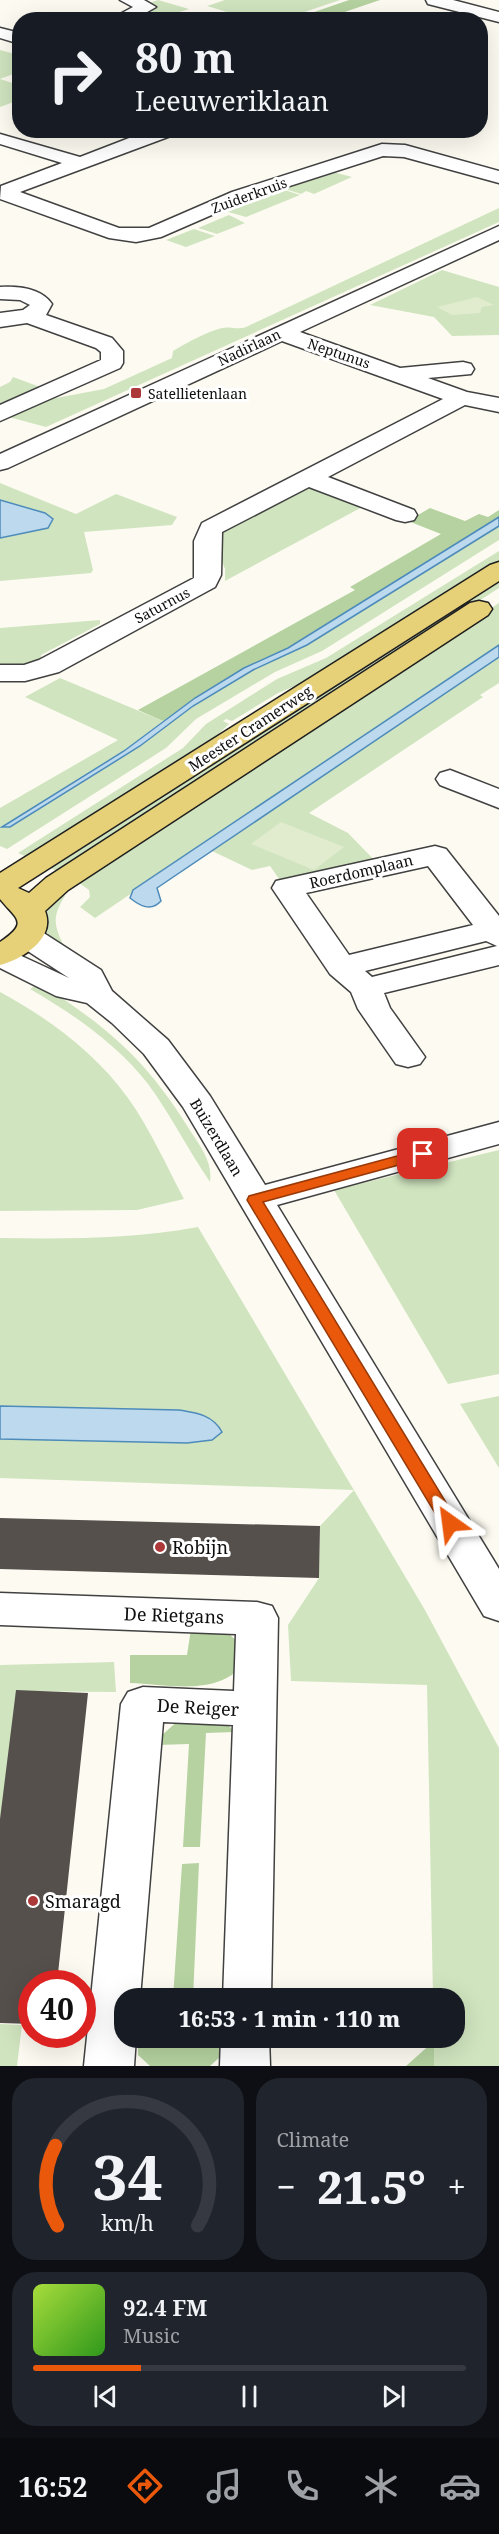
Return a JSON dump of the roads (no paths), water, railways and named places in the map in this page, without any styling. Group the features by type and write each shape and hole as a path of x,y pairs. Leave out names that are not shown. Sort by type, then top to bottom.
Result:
{"main road":[{"name":"Meester Cramerweg","path":"0,886 499,570"},
{"name":"Meester Cramerweg","path":"0,956 29,923 57,884 499,596"},
{"path":"0,891 21,901 29,923"}],"street":[{"path":"128,0 148,7 136,12"},
{"path":"434,0 494,13"},
{"name":"Zuiderkruis","path":"148,138 4,189 6,194 12,198 116,234 136,236 154,233 239,196 382,150 405,151 499,177"},
{"path":"3,139 81,163"},
{"name":"Nadirlaan","path":"0,463 499,232"},
{"path":"0,293 21,294 34,298 41,304 39,310 29,316 0,320"},
{"path":"0,414 112,363 112,351 104,343 29,316"},
{"name":"Neptunus","path":"281,333 397,373 462,399 499,405"},
{"name":"Neptunus","path":"397,373 464,369"},
{"name":"Saturnus","path":"0,673 25,673 50,666 206,582 210,571 206,537 211,528 462,399"},
{"path":"0,424 44,442"},
{"path":"308,478 405,515"},
{"path":"450,779 499,799"},
{"name":"Roerdomplaan","path":"408,1057 374,1009 366,988 341,967 287,888 435,855 498,937"},
{"name":"Buizerdlaan","path":"29,923 90,977 98,996"},
{"path":"341,967 498,937"},
{"path":"366,988 498,937"},
{"name":"Buizerdlaan","path":"0,956 67,989 98,996 124,1016 156,1047 198,1104 499,1605"},
{"path":"254,1200 499,1133"},
{"name":"De Rietgans","path":"0,1609 257,1618 256,1709"},
{"name":"De Reiger","path":"109,2066 143,1704 256,1709 247,1988"},
{"path":"244,2066 245,2048"}],"water":[{"path":"0,500 45,513 53,519 48,528 0,538"},
{"path":"499,517 499,526 307,645 253,670 193,706 140,746 10,827 2,827 124,751 195,698 244,668 288,648"},
{"path":"499,645 499,657 157,888 161,901 157,904 145,907 130,898 133,890"},
{"path":"0,1406 179,1410 209,1418 222,1432 212,1440 187,1443 0,1439"}],"place":[{"name":"Satellietenlaan","path":"136,393"},
{"name":"Robijn","path":"160,1547"},
{"name":"Smaragd","path":"33,1901"}]}
